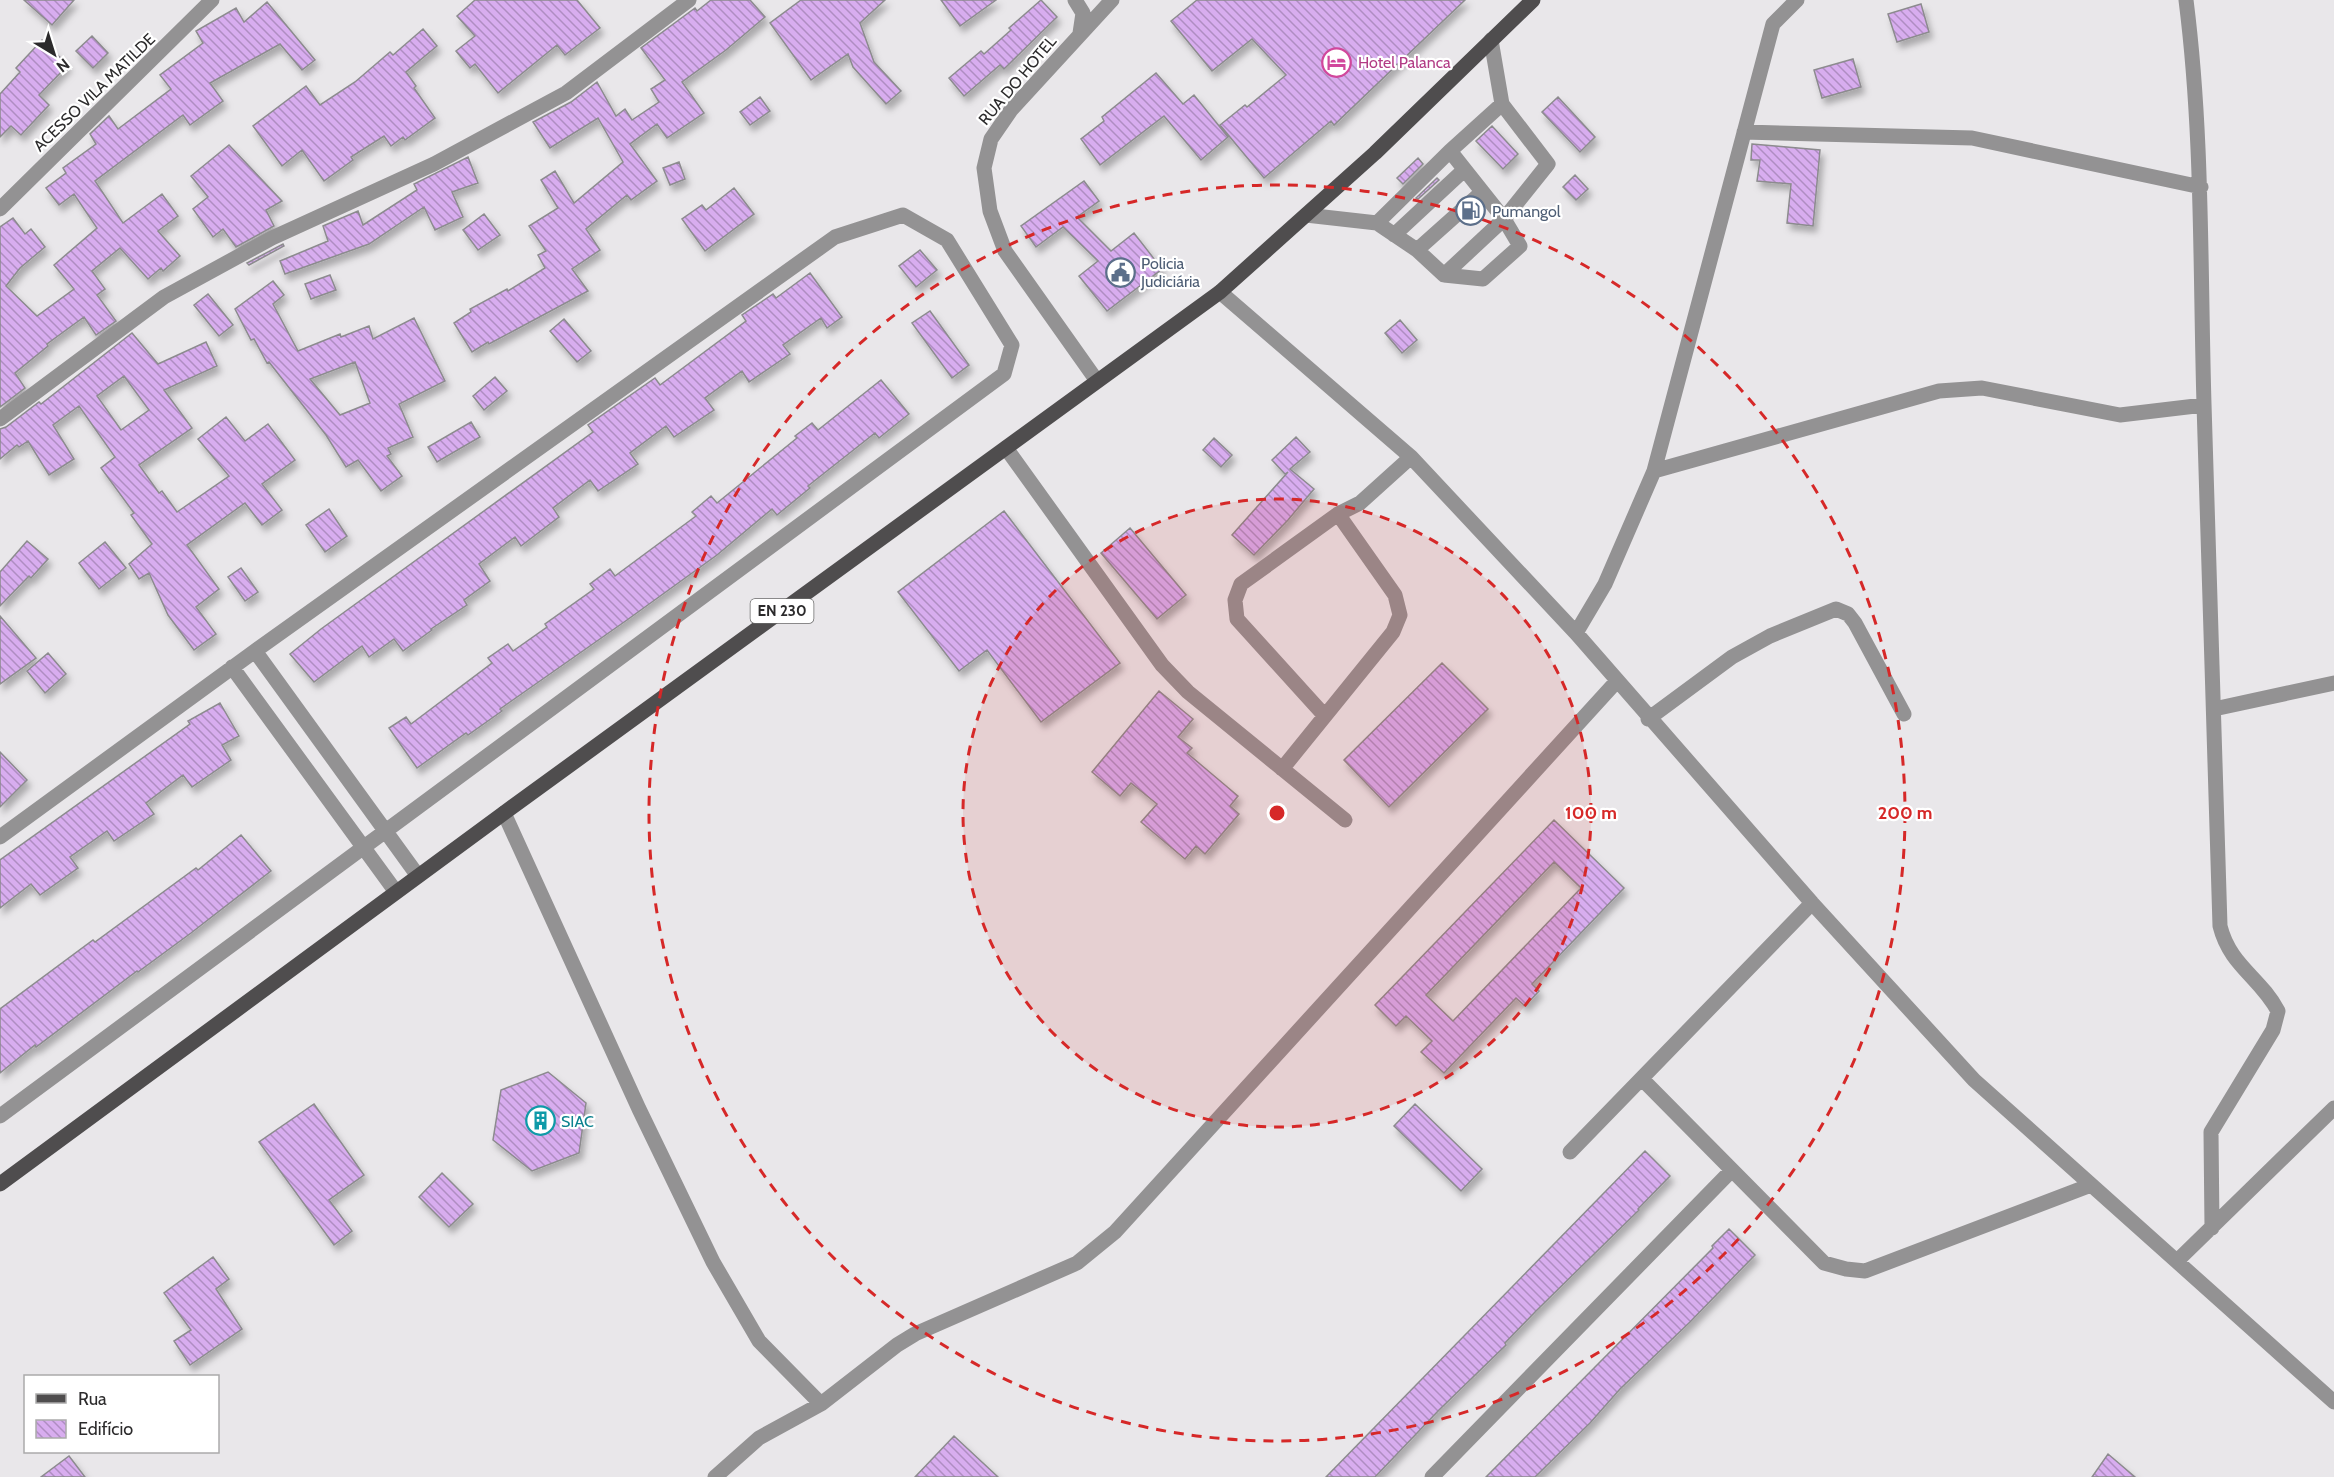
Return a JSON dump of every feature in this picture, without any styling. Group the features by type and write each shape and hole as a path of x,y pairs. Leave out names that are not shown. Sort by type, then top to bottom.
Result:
{"main road":[{"name":"EN 230","path":"0,1184 504,813 1220,292 1375,153 1533,0"}],"street":[{"name":"ACESSO VILA MATILDE","path":"0,208 212,0"},
{"path":"0,419 164,297 272,238 434,164 566,93 689,0"},
{"path":"1075,0 1083,13 1080,33"},
{"name":"RUA DO HOTEL","path":"1097,381 1005,250 990,211 984,168 991,139 1006,117 1112,0"},
{"path":"1576,633 1605,584 1654,471 1773,24 1797,0"},
{"path":"2186,0 2193,58 2201,187 2204,405 2220,926 2224,942 2234,959 2271,997 2278,1011 2273,1030 2211,1132 2212,1228"},
{"path":"1444,275 1504,219 1548,164 1502,104 1491,40"},
{"path":"1377,223 1450,151 1502,104"},
{"path":"1744,132 1972,138 2201,187"},
{"path":"1306,215 1377,223 1417,250 1444,275 1483,279 1520,246 1504,219 1450,151"},
{"path":"1394,235 1464,170"},
{"path":"1417,250 1482,192"},
{"path":"0,837 232,667 835,237 903,215 947,240 1012,345 1004,375 0,1116"},
{"path":"1220,292 1411,457 1576,633 1616,682 1812,903 1974,1080 2334,1402"},
{"path":"1654,471 1939,391 1994,389 2120,415 2204,405"},
{"path":"1006,448 1162,665 1188,692 1345,820"},
{"path":"1324,715 1237,619 1235,600 1241,584 1338,514 1360,503 1411,457"},
{"path":"1282,769 1393,632 1400,615 1395,595 1338,514"},
{"path":"1648,718 1732,657 1770,636 1836,609 1848,614 1855,623 1904,714"},
{"path":"255,651 418,876"},
{"path":"232,667 396,892"},
{"path":"715,1477 759,1438 821,1404 897,1345 915,1334 1077,1263 1115,1232 1616,682"},
{"path":"2214,709 2334,683"},
{"path":"504,813 634,1099 713,1262 759,1341 821,1404"},
{"path":"1570,1152 1812,903"},
{"path":"1642,1079 1824,1263 1846,1269 1865,1271 2091,1185"},
{"path":"2177,1261 2334,1108"},
{"path":"1432,1477 1731,1171"}],"building":[{"path":"24,0 74,0 52,25"},
{"path":"475,0 577,0 600,28 565,55 557,45 498,93 475,64 470,68 456,51 475,36 457,16"},
{"path":"711,0 750,0 765,17 726,50 682,82 704,113 667,138 657,124 630,144 657,181 631,200 627,195 586,229 600,250 572,269 588,291 472,352 454,323 471,312 470,309 507,289 508,291 545,268 538,255 546,251 529,226 558,208 541,180 555,171 574,203 623,162 598,118 550,148 533,122 571,102 597,82 616,116 625,109 632,120 659,102 651,89 665,80 641,48 695,8 697,11"},
{"path":"801,0 885,0 860,23 874,62 901,91 886,104 853,67 848,54 811,80 770,23"},
{"path":"941,0 996,0 960,26"},
{"path":"1041,0 1057,17 1004,69 1000,65 964,96 949,78 981,51 984,54"},
{"name":"Hotel Palanca","path":"1197,0 1465,0 1334,125 1331,121 1264,178 1220,125 1245,105 1247,107 1286,75 1252,39 1212,71 1171,21"},
{"path":"267,2 315,60 302,70 280,44 210,83 223,101 190,125 183,115 95,181 123,223 162,194 178,216 158,231 180,256 163,271 161,268 148,279 120,248 92,271 105,289 97,295 116,321 96,335 84,317 47,344 48,346 15,373 25,388 0,407 0,227 13,218 25,234 31,229 45,247 20,268 6,286 37,316 74,289 54,265 97,228 74,194 59,205 46,188 66,173 63,168 96,144 90,134 109,116 118,129 171,89 160,75 203,43 196,31 236,8 244,22"},
{"path":"1921,4 1929,32 1897,42 1888,14"},
{"path":"423,29 437,46 406,72 435,118 405,140 403,137 391,146 384,136 351,157 353,160 324,181 302,150 282,166 253,126 306,86 320,105 355,82 390,52 393,55"},
{"path":"92,36 108,53 93,68 76,51"},
{"path":"42,40 68,65 39,95 49,105 21,135 11,126 0,137 0,94 20,72 16,68"},
{"path":"1853,59 1861,87 1822,98 1814,70"},
{"path":"1156,73 1183,104 1194,95 1228,137 1201,160 1164,116 1100,165 1081,139 1104,121 1102,117"},
{"path":"760,97 770,111 750,125 740,112"},
{"path":"1558,97 1595,137 1580,152 1542,112"},
{"path":"1492,126 1518,154 1503,169 1476,141"},
{"path":"1752,144 1820,150 1813,226 1787,223 1791,184 1757,181 1760,160 1751,160"},
{"path":"229,145 282,201 266,210 274,226 236,247 223,229 213,237 193,209 208,197 191,176"},
{"path":"468,157 478,183 452,192 463,217 435,230 424,207 369,244 285,274 280,261 328,241 323,226 358,211 363,225 417,190 414,184"},
{"path":"1418,158 1423,164 1403,184 1397,178"},
{"path":"679,162 685,179 670,185 663,168"},
{"path":"1575,175 1588,189 1576,200 1563,187"},
{"path":"1437,178 1439,180 1418,199 1416,198"},
{"path":"1084,181 1099,201 1077,217 1111,251 1134,233 1162,269 1107,311 1079,276 1098,261 1063,227 1036,247 1021,226"},
{"path":"734,188 754,214 705,251 682,219 702,205 706,210"},
{"path":"484,214 500,235 478,250 463,230"},
{"path":"283,244 284,246 249,265 247,263"},
{"path":"920,250 937,270 916,287 899,266"},
{"path":"810,273 842,317 827,328 821,318 783,345 790,354 749,382 742,371 705,398 714,410 674,437 666,426 630,453 638,464 598,491 590,480 553,508 559,517 521,546 515,537 479,564 490,581 464,600 467,605 403,651 394,639 369,657 362,646 314,682 290,654 321,629 593,432 588,425 655,378 660,385 746,321 742,315 773,294 776,298"},
{"path":"330,275 336,290 311,299 305,284"},
{"path":"273,281 284,295 273,304 298,351 340,334 341,337 369,326 373,339 414,318 445,381 399,404 413,437 388,448 391,454 387,456 402,476 381,491 358,460 346,467 326,435 269,362 267,363 254,339 251,340 235,309","holes":["355,362 370,403 340,415 310,379"]},
{"path":"208,294 233,325 219,336 194,305"},
{"path":"930,311 969,365 952,378 912,323"},
{"path":"564,319 591,351 577,362 550,331"},
{"path":"1400,320 1417,340 1402,353 1385,333"},
{"path":"132,333 158,364 206,342 217,366 164,390 192,428 139,465 159,493 162,491 177,512 229,476 198,439 226,417 245,441 268,424 295,460 262,484 282,510 262,525 245,503 187,545 219,589 196,607 216,634 194,650 168,615 149,573 139,579 129,564 152,544 131,515 134,513 101,468 115,457 79,406 53,425 74,459 49,475 28,441 19,447 17,445 0,459 0,429 39,402 41,404","holes":["124,376 149,410 121,430 97,396"]},
{"path":"495,377 507,391 484,410 473,396"},
{"path":"881,380 909,414 879,438 875,433 808,486 810,488 777,515 772,509 717,555 500,709 502,711 417,768 389,728 406,717 411,724 492,663 488,658 508,644 513,651 547,627 545,624 594,589 590,584 610,569 615,576 696,516 692,512 711,496 717,503 797,438 795,436 812,423 818,430"},
{"path":"471,422 480,437 437,462 428,447"},
{"path":"1296,437 1310,452 1290,469 1314,489 1254,555 1232,535 1288,472 1285,474 1272,460"},
{"path":"1214,438 1232,455 1221,467 1203,450"},
{"path":"329,509 347,536 325,552 306,525"},
{"path":"1004,511 1120,663 1041,722 987,650 959,671 898,592"},
{"path":"1130,528 1186,595 1157,619 1101,553"},
{"path":"27,541 48,559 0,606 0,572"},
{"path":"105,542 126,568 99,589 79,563"},
{"path":"241,568 258,592 245,601 228,577"},
{"path":"0,616 36,658 0,684"},
{"path":"48,653 66,674 45,693 27,671"},
{"path":"1442,663 1488,709 1389,807 1344,760"},
{"path":"1159,691 1193,719 1178,737 1192,748 1187,753 1238,796 1230,806 1239,814 1205,854 1196,846 1185,859 1141,822 1157,804 1131,783 1120,796 1092,772"},
{"path":"220,703 239,736 222,745 231,760 192,787 183,775 146,803 154,814 114,841 107,831 70,857 78,868 40,895 31,884 0,908 0,860 190,724 188,721"},
{"path":"0,752 27,780 0,807"},
{"path":"1554,820 1624,888 1532,984 1539,991 1525,1006 1516,998 1444,1073 1421,1052 1432,1041 1406,1016 1396,1026 1375,1005","holes":["1554,862 1581,888 1453,1021 1426,995"]},
{"path":"241,835 271,871 191,933 36,1047 35,1045 0,1073 0,1009 93,940 95,942 196,868 198,870"},
{"name":"SIAC","path":"548,1072 586,1103 579,1153 532,1171 493,1140 501,1090"},
{"path":"314,1104 364,1175 329,1200 352,1231 334,1245 259,1142"},
{"path":"1415,1104 1482,1169 1461,1191 1394,1126"},
{"path":"1645,1151 1670,1176 1639,1210 1536,1311 1505,1343 1506,1345 1375,1477 1326,1477"},
{"path":"442,1173 473,1204 449,1227 419,1197"},
{"path":"1729,1229 1755,1255 1690,1322 1620,1389 1590,1423 1535,1477 1486,1477 1713,1248 1712,1246"},
{"path":"213,1257 229,1279 216,1289 242,1329 190,1365 174,1341 191,1330 164,1293"},
{"path":"954,1436 998,1477 915,1477"},
{"path":"2108,1454 2135,1477 2092,1477"},
{"path":"69,1456 85,1477 41,1477"}],"place":[{"name":"Hotel Palanca","path":"1337,62"},
{"name":"Pumangol","path":"1471,211"},
{"name":"Policia Judiciária","path":"1120,272"},
{"name":"SIAC","path":"540,1121"}]}
